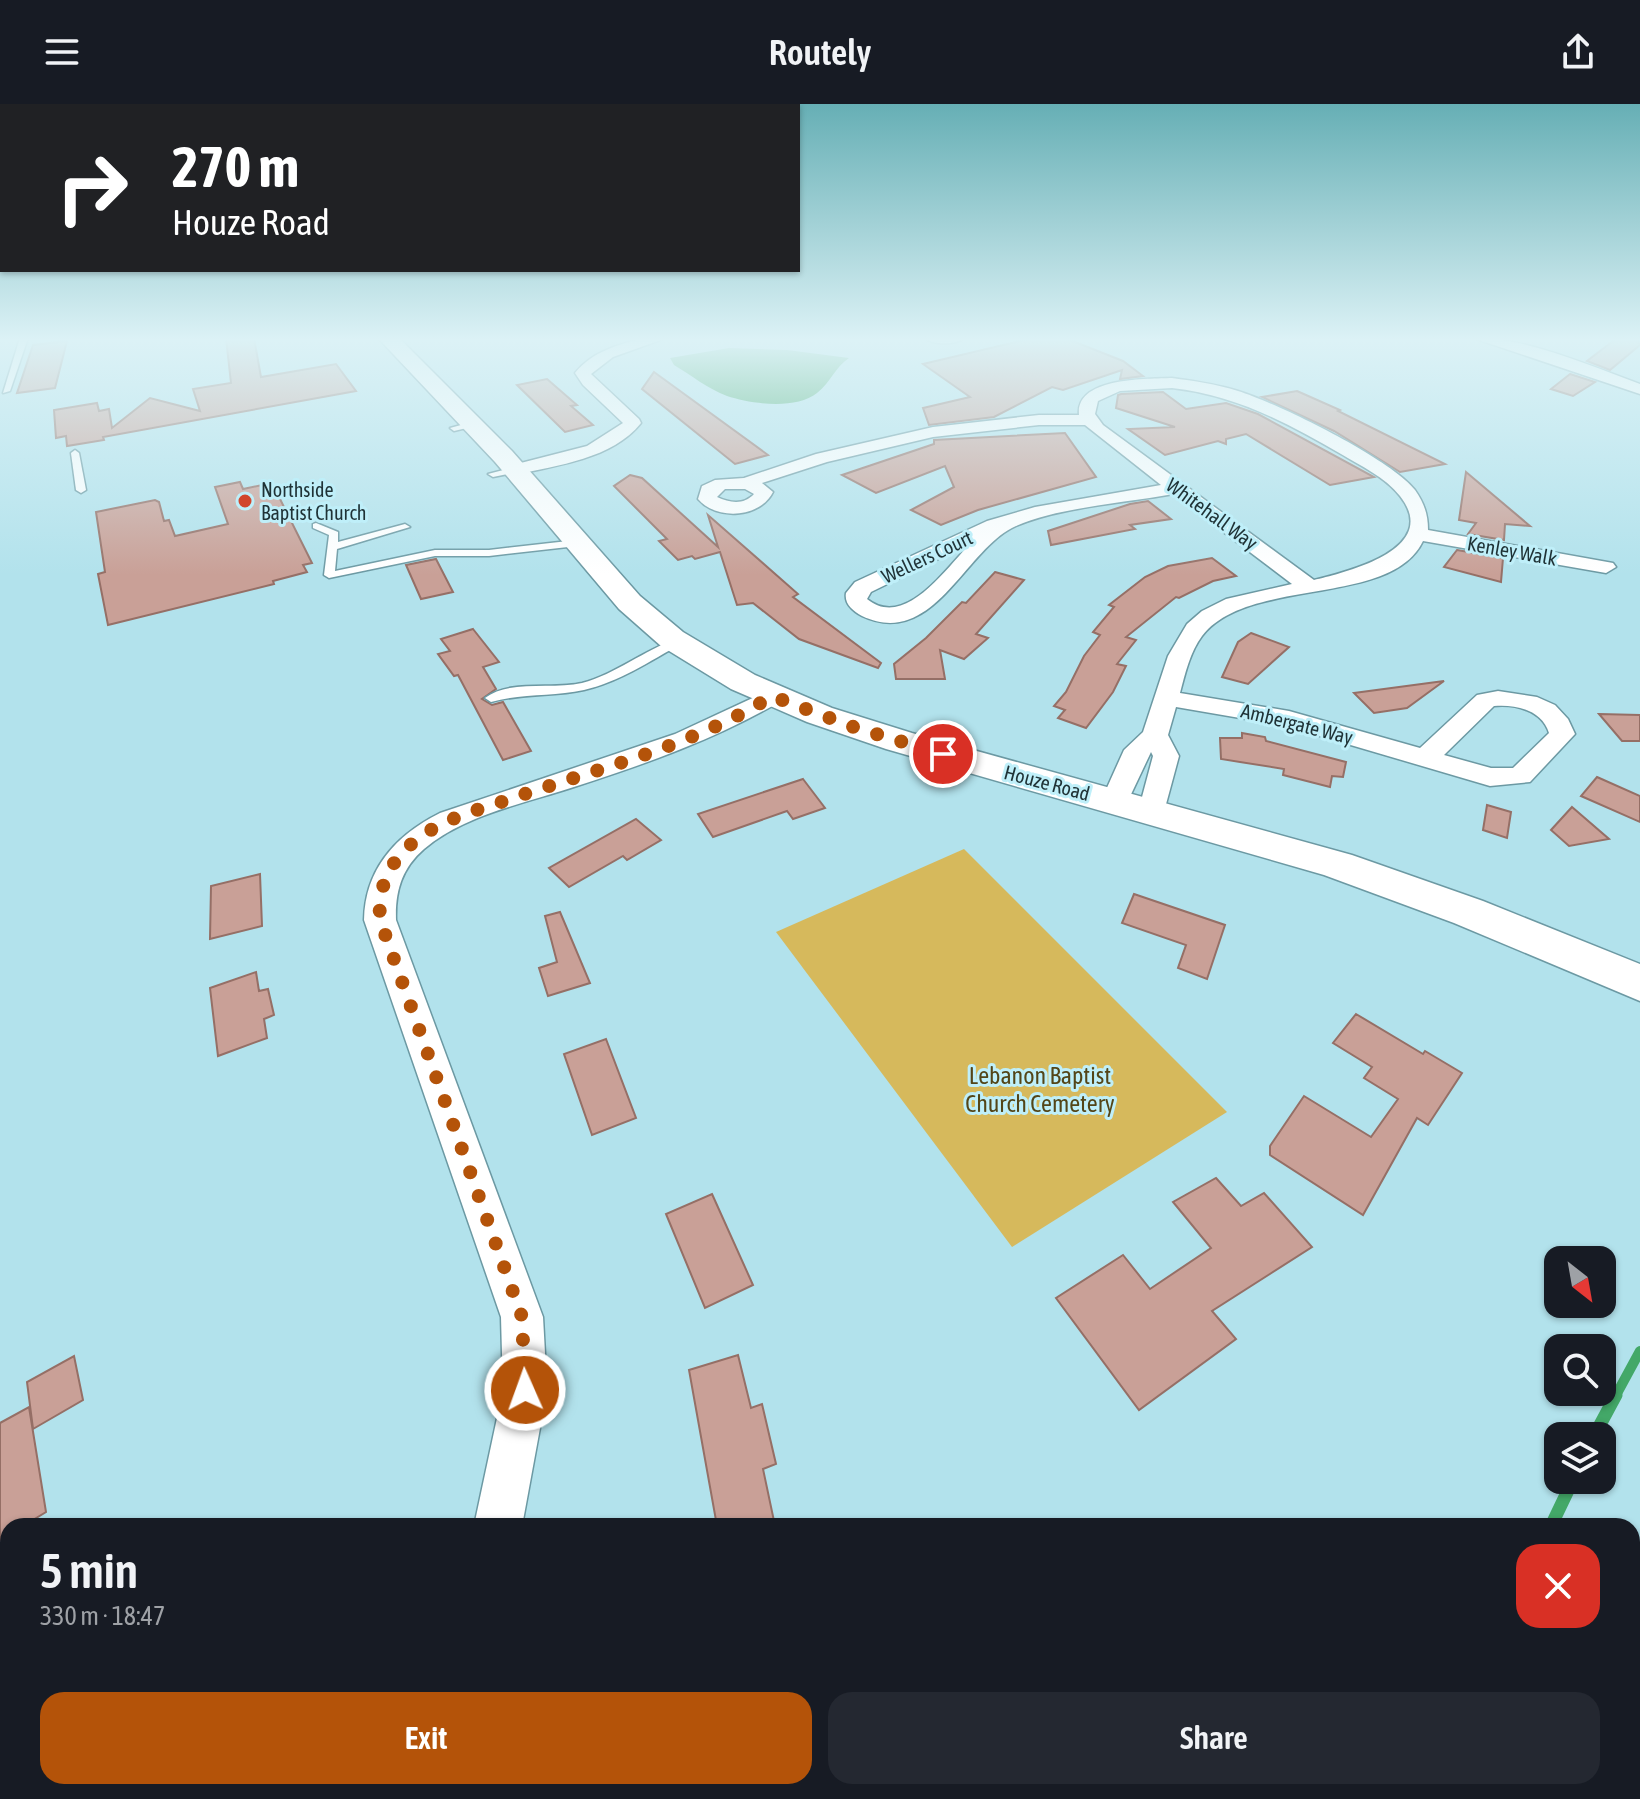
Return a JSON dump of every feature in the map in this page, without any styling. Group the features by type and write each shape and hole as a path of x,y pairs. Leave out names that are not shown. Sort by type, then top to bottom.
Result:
{"main road":[{"name":"Houze Road","path":"455,417 504,472 577,543 623,597 677,642 710,664 772,696 886,738 1295,851 1511,928 1640,983"}],"street":[{"path":"504,472 600,449 621,436 633,423 627,417"},
{"path":"748,483 763,475 822,458 933,432 1039,420 1089,420 1088,417"},
{"path":"1133,806 1137,750 1155,735 1183,646 1205,620 1244,601 1356,575 1391,562 1410,549 1417,534 1420,516 1413,499 1398,483 1378,468 1284,417"},
{"name":"Whitehall Way","path":"1089,420 1309,586"},
{"name":"Wellers Court","path":"1006,523 913,610 879,614 860,606 856,600 857,593 863,587 994,525 1035,513 1177,488"},
{"name":"Kenley Walk","path":"1417,534 1606,567"},
{"path":"500,1518 525,1390 522,1317 380,920 382,884 392,865 407,848 449,820 697,737 772,696"},
{"name":"Ambergate Way","path":"1168,698 1289,719 1490,777 1520,776 1562,734 1560,723 1531,703 1498,698 1486,700 1425,758"},
{"path":"1133,806 1166,756 1155,735"}],"lane":[{"path":"75,453 81,490"},
{"path":"316,526 334,534 329,575 435,553 489,553 577,543"},
{"path":"332,547 405,527"},
{"path":"380,534 388,561"},
{"path":"491,698 512,692 585,686 628,669 677,642"}],"green space":[{"name":"Lebanon Baptist Church Cemetery","path":"964,849 1227,1112 1012,1247 776,932"}],"building":[{"path":"55,417 110,417 112,428 126,417 212,417 67,446 66,436 56,438"},
{"path":"550,417 584,417 593,425 565,432"},
{"path":"677,417 716,417 768,455 735,464"},
{"path":"926,417 993,417 929,425"},
{"path":"1144,417 1264,417 1374,477 1330,485 1246,434 1226,439 1226,444 1218,441 1165,455 1128,429 1175,427"},
{"path":"1305,417 1350,417 1445,464 1400,472 1334,431"},
{"path":"1065,433 1096,477 978,510 941,525 911,510 954,487 945,466 876,493 842,475 934,444 934,440"},
{"path":"1466,472 1530,526 1505,524 1504,540 1468,534 1476,523 1459,520"},
{"path":"630,475 642,478 718,547 708,515 798,594 793,597 881,663 878,668 799,639 753,603 737,605 720,552 678,560 659,541 667,539 614,486"},
{"path":"240,482 243,489 272,483 312,563 303,565 307,572 273,581 274,584 108,625 98,574 105,572 96,512 155,500 159,502 164,521 169,520 175,536 228,524 215,487"},
{"path":"1148,501 1171,519 1130,525 1135,529 1051,545 1048,531"},
{"path":"1457,550 1503,558 1501,582 1444,567"},
{"path":"1212,558 1236,576 1213,581 1176,597 1126,637 1136,640 1117,664 1126,666 1113,692 1086,728 1058,718 1065,710 1054,706 1066,692 1084,656 1100,635 1093,632 1114,607 1109,605 1145,577 1168,566"},
{"path":"436,559 453,592 421,599 406,565"},
{"path":"995,572 1024,580 976,634 988,638 964,659 940,650 945,679 896,679 894,664 962,602 966,603"},
{"path":"473,629 499,662 483,667 496,689 482,699 492,705 503,702 531,751 503,760 458,675 454,676 438,654 450,651 441,639"},
{"path":"1251,633 1289,647 1248,684 1222,677 1238,642"},
{"path":"1444,681 1407,708 1374,713 1354,693"},
{"path":"1599,714 1640,715 1640,741 1622,741"},
{"path":"1242,733 1346,762 1343,777 1332,776 1330,787 1283,775 1284,769 1221,759 1220,738 1242,738"},
{"path":"1597,777 1640,796 1640,822 1581,796"},
{"path":"803,779 825,808 793,819 787,811 713,837 698,814"},
{"path":"1487,805 1511,812 1507,838 1483,830"},
{"path":"1572,807 1609,839 1569,846 1551,830"},
{"path":"636,819 661,840 627,860 623,856 569,887 549,868"},
{"path":"260,874 262,926 210,939 211,886"},
{"path":"1134,894 1225,925 1207,979 1178,968 1186,945 1122,923"},
{"path":"560,912 590,983 548,996 539,968 557,962 545,916"},
{"path":"256,972 259,991 268,989 274,1015 264,1019 267,1038 218,1056 210,988"},
{"path":"1356,1014 1462,1073 1428,1125 1417,1118 1363,1215 1270,1155 1270,1146 1304,1096 1371,1137 1398,1099 1364,1078 1372,1067 1333,1043"},
{"path":"606,1039 636,1118 592,1135 564,1054"},
{"path":"1216,1178 1241,1206 1264,1193 1312,1247 1212,1311 1236,1339 1139,1410 1056,1298 1123,1255 1150,1289 1211,1248 1173,1202"},
{"path":"712,1194 753,1285 705,1308 666,1214"},
{"path":"738,1355 751,1408 762,1404 776,1464 763,1469 773,1518 716,1518 689,1370"},
{"path":"74,1356 83,1400 33,1429 27,1382"},
{"path":"29,1407 46,1512 36,1518 0,1518 0,1423"}],"waterway":[{"path":"1616,1395 1640,1351"},
{"path":"1602,1422 1610,1406"},
{"path":"1555,1518 1566,1494"}],"place":[{"name":"Northside Baptist Church","path":"245,501"}],"route":[{"path":"525,1390 522,1317 380,920 382,884 392,865 427,832 449,820 697,737 772,696 826,718 943,754"}]}
